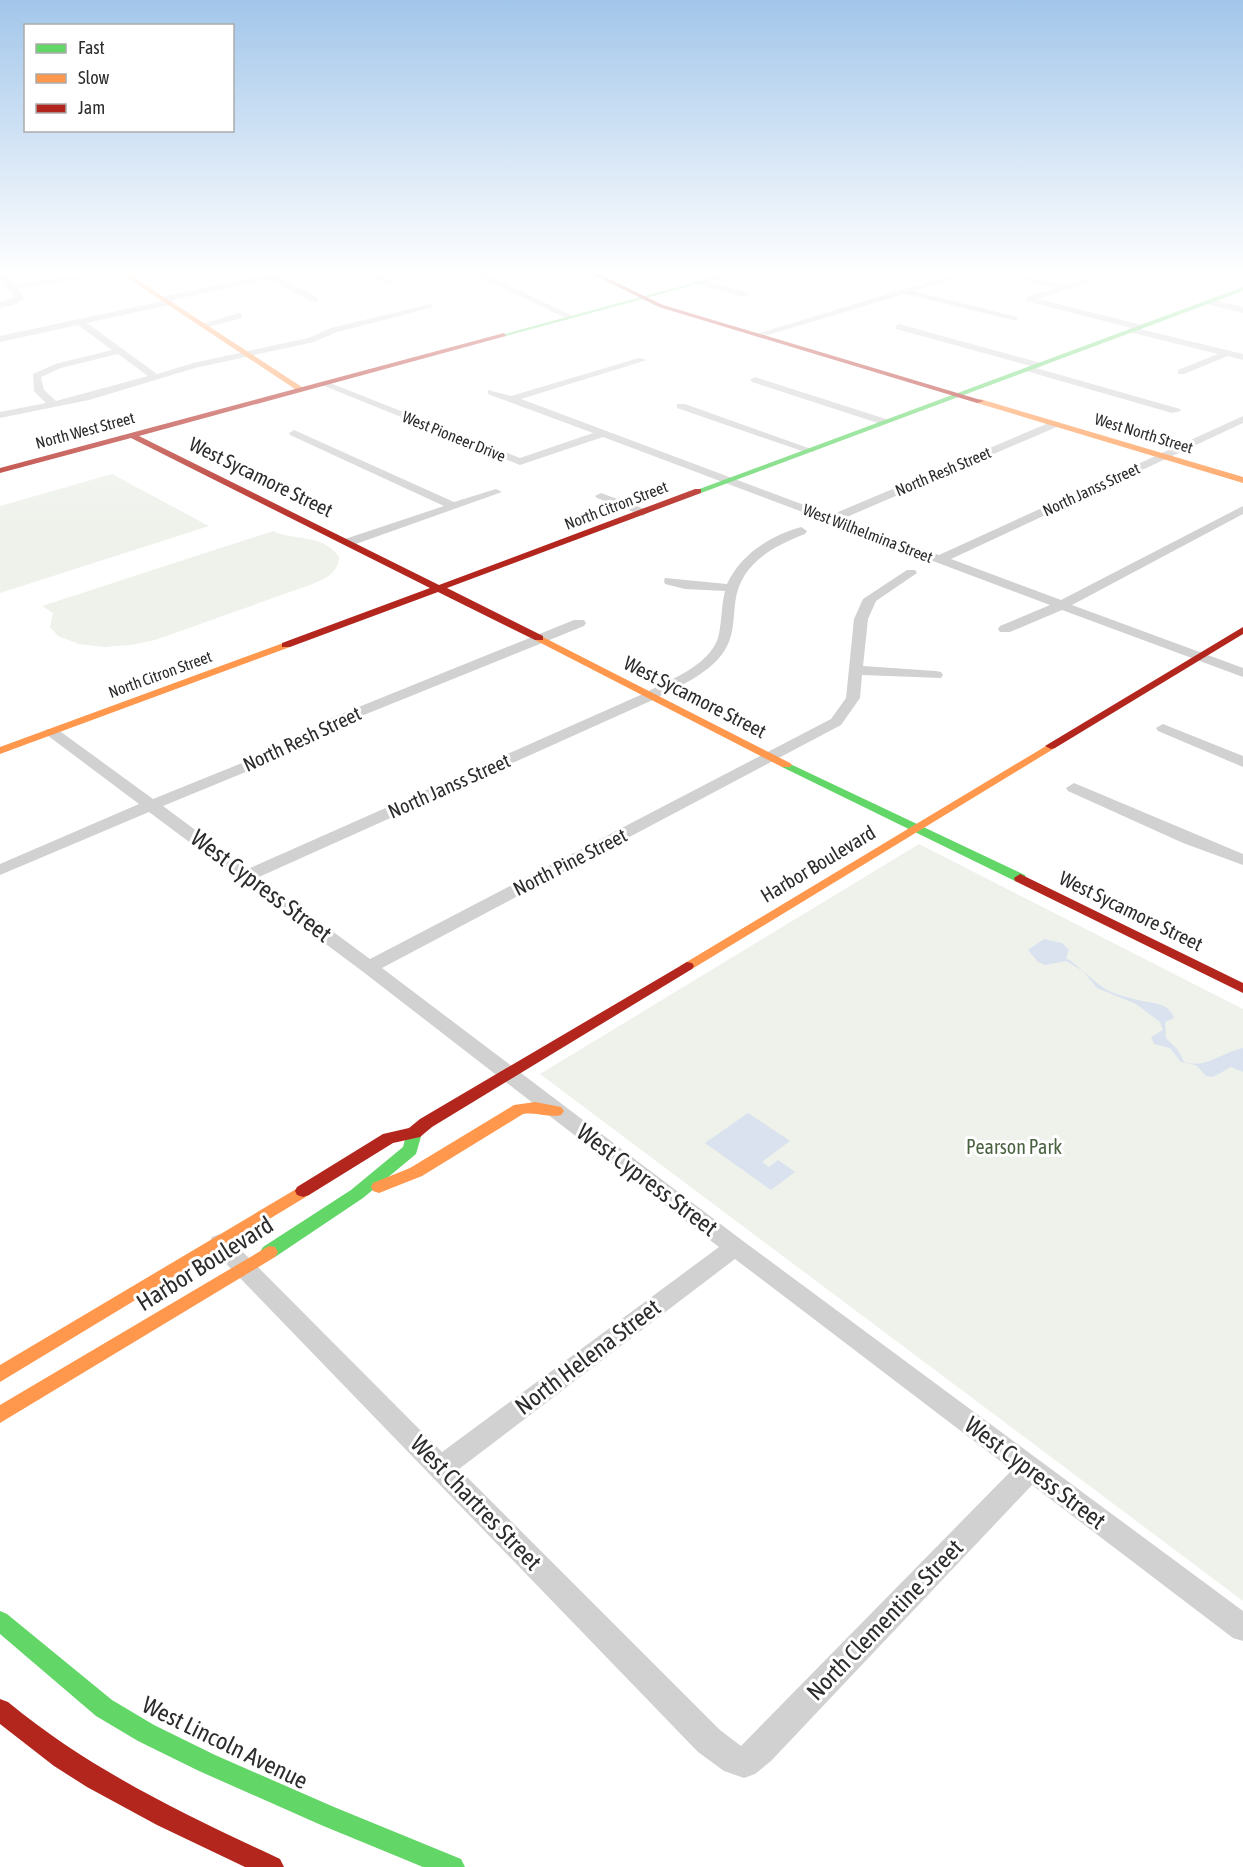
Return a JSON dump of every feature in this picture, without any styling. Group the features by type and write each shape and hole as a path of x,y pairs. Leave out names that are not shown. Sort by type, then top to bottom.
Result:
{"street":[{"path":"55,405 39,391 36,376 58,366 81,360"},
{"path":"131,360 155,377"},
{"path":"0,415 55,405 192,366 225,360"},
{"path":"256,360 301,389"},
{"name":"North West Street","path":"0,471 406,360"},
{"path":"511,399 642,360"},
{"name":"West North Street","path":"842,360 1243,480"},
{"path":"1010,360 1176,411"},
{"name":"North Citron Street","path":"0,751 1051,360"},
{"path":"1181,372 1210,360"},
{"path":"755,380 885,422"},
{"name":"West Pioneer Drive","path":"322,383 520,462 602,434"},
{"name":"West Wilhelmina Street","path":"492,392 1243,673"},
{"path":"681,406 809,450"},
{"name":"North Janss Street","path":"939,560 1243,419"},
{"name":"North Resh Street","path":"831,519 1055,424"},
{"path":"294,433 453,506"},
{"name":"West Sycamore Street","path":"131,435 442,588 771,758 918,827 1243,989"},
{"path":"349,542 496,492"},
{"path":"601,496 644,512"},
{"path":"1005,628 1062,605 1243,509"},
{"path":"670,581 685,585 730,588 739,571 753,556 773,543 801,531"},
{"name":"North Pine Street","path":"369,967 836,722 853,698 861,619 870,599 911,573"},
{"name":"North Janss Street","path":"248,876 650,696 705,665 724,640 730,588"},
{"name":"North Resh Street","path":"0,870 294,747 334,722 579,622"},
{"name":"Harbor Boulevard","path":"0,1374 220,1243 389,1138 414,1133 426,1123 1243,630"},
{"path":"856,670 936,675"},
{"path":"1163,728 1243,762"},
{"name":"West Cypress Street","path":"52,732 369,967 735,1247 1243,1628"},
{"path":"1074,788 1188,839 1243,860"},
{"path":"357,1194 396,1182 416,1172 519,1109 535,1107 556,1111"},
{"name":"Harbor Boulevard","path":"0,1415 245,1268 357,1194 410,1150 414,1133"},
{"name":"West Chartres Street","path":"220,1243 709,1742 735,1760"},
{"name":"North Helena Street","path":"442,1467 735,1247"},
{"name":"North Clementine Street","path":"735,1760 744,1763 760,1750 1030,1469"},
{"name":"West Lincoln Avenue","path":"0,1621 104,1708 146,1733 299,1804 396,1856 453,1867"},
{"path":"0,1710 31,1735 81,1769 140,1804 272,1867"}],"green space":[{"path":"112,474 209,526 0,593 0,506"},
{"path":"273,531 326,545 339,557 333,572 310,585 155,640 131,645 104,647 79,644 58,636 50,627 53,613 42,606"},
{"name":"Pearson Park","path":"919,844 1243,1009 1243,1601 540,1074"}],"shaded area":[{"path":"1044,939 1062,943 1069,950 1066,958 1083,971 1066,961 1045,965 1038,962 1028,950"},
{"path":"1083,971 1107,990 1167,1008 1174,1018 1165,1022 1166,1038 1178,1050 1184,1062 1192,1064 1207,1062 1243,1048 1243,1072 1231,1067 1213,1077 1206,1076 1196,1065 1181,1062 1170,1048 1154,1044 1151,1037 1163,1030 1160,1022 1136,1004 1097,988"},
{"path":"748,1113 790,1141 762,1162 769,1167 778,1160 795,1172 771,1190 705,1143"}],"traffic: fast":[{"path":"698,491 1051,360"},
{"path":"786,765 1020,878"},
{"path":"269,1252 357,1194 410,1150 414,1133"},
{"path":"0,1621 104,1708 146,1733 207,1763 329,1817 453,1867"}],"traffic: slow":[{"path":"257,360 301,389"},
{"path":"980,401 1243,480"},
{"path":"539,638 786,765"},
{"path":"0,751 286,645"},
{"path":"687,966 1051,746"},
{"path":"379,1187 416,1172 519,1109 535,1107 556,1111"},
{"path":"0,1374 303,1191"},
{"path":"0,1415 269,1252"}],"traffic: jam":[{"path":"0,471 411,360"},
{"path":"843,360 980,401"},
{"path":"131,435 539,638"},
{"path":"286,645 698,491"},
{"path":"1051,746 1243,630"},
{"path":"1020,878 1243,989"},
{"path":"303,1191 389,1138 414,1133 426,1123 687,966"},
{"path":"0,1710 30,1735 96,1779 165,1816 272,1867"}]}
